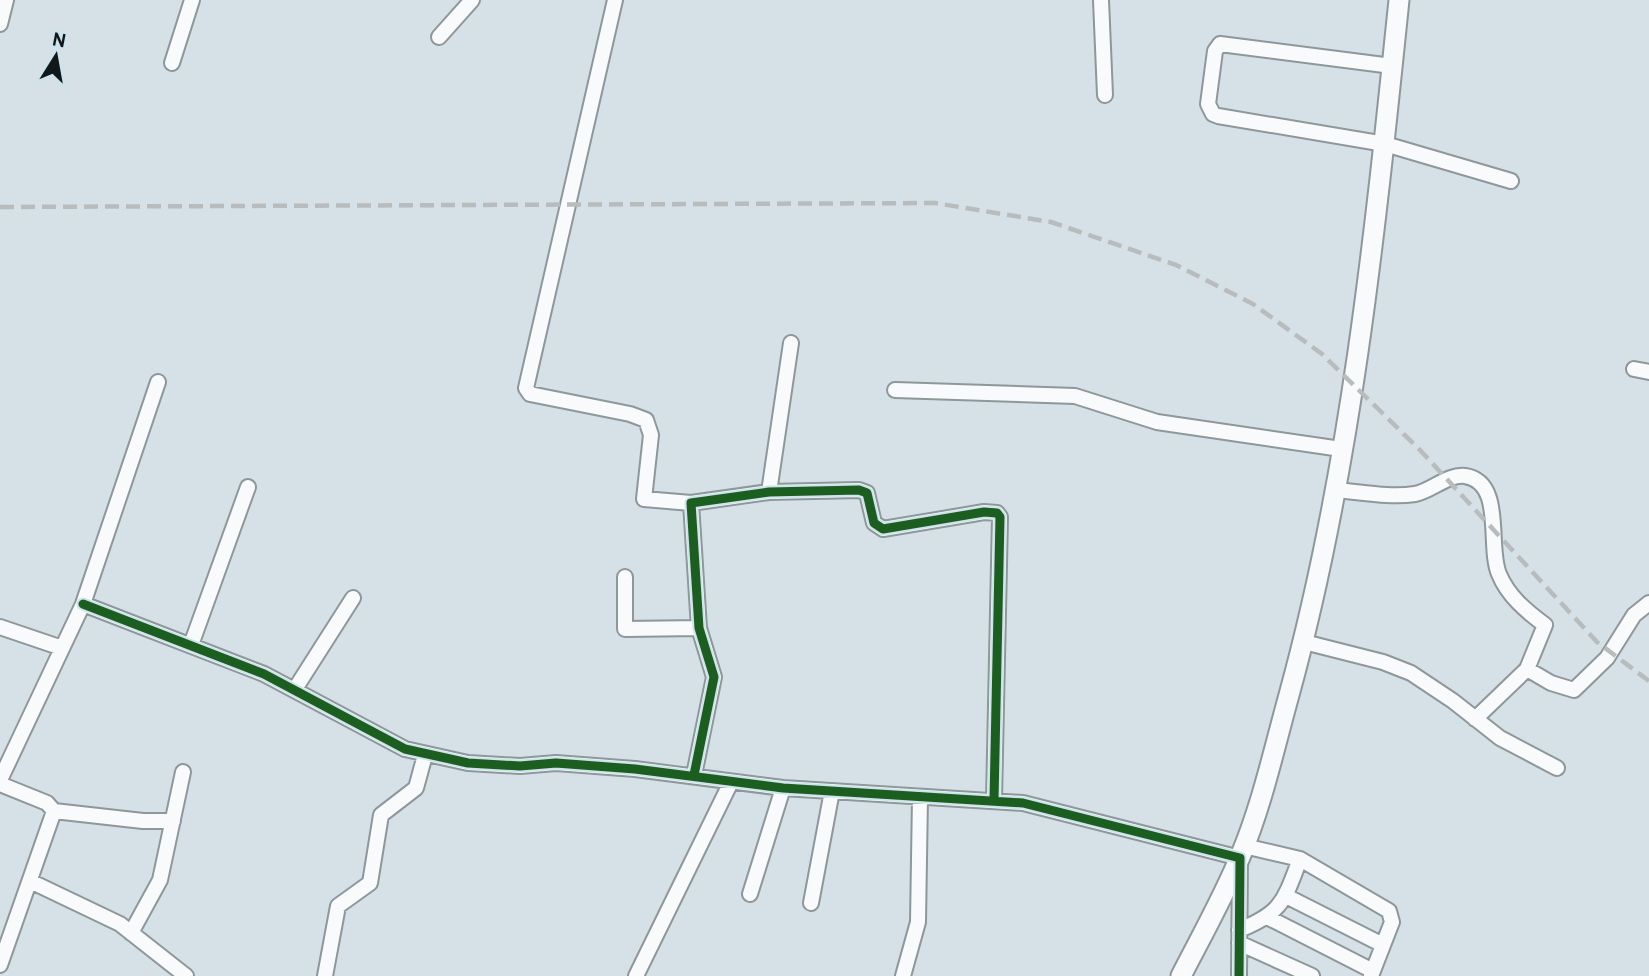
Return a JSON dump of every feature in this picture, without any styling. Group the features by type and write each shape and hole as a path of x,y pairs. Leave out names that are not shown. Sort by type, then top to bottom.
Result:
{"main road":[{"path":"1181,976 1242,851 1259,804 1304,642 1335,491 1385,144 1399,0"}],"street":[{"path":"0,24 6,0"},
{"path":"172,63 192,0"},
{"path":"439,37 472,0"},
{"path":"615,0 526,388 530,394 630,414 646,420 651,435 643,499 691,503 769,492 864,491 869,496 874,523 888,530 984,512 998,514 1000,548 994,800"},
{"path":"1101,0 1105,95"},
{"path":"1392,65 1220,44 1215,51 1208,104 1213,114 1218,116 1385,144 1511,181"},
{"path":"769,492 791,343"},
{"path":"1634,369 1649,372"},
{"path":"158,382 83,604 0,782 47,803 54,811 142,821 173,821"},
{"path":"895,390 1076,396 1157,422 1341,449"},
{"path":"1335,491 1418,493 1455,476 1468,477 1481,483 1489,497 1492,552 1499,574 1511,595 1545,625 1527,669 1475,719"},
{"path":"191,645 248,487"},
{"path":"691,503 699,628 713,677 694,775"},
{"path":"625,577 623,626 628,631 699,628"},
{"path":"295,689 353,598"},
{"path":"1527,669 1551,683 1574,690 1607,658 1634,615 1649,603"},
{"path":"83,604 191,645 295,689 405,749 425,755 468,763 520,766 556,763 694,775 783,788 994,800 1062,811 1242,851 1300,859 1389,911 1392,922 1372,973 1269,918"},
{"path":"0,627 62,648"},
{"path":"1304,642 1405,670 1453,701 1508,743 1557,768"},
{"path":"325,976 338,906 370,883 381,815 416,788 425,755"},
{"path":"131,933 160,880 183,772"},
{"path":"636,976 731,782"},
{"path":"750,894 783,788"},
{"path":"811,903 832,791"},
{"path":"903,976 918,922 920,797"},
{"path":"0,965 54,811"},
{"path":"1240,975 1242,851"},
{"path":"1239,937 1269,918 1286,896 1300,859"},
{"path":"30,881 120,924 186,976"},
{"path":"1286,896 1383,945"},
{"path":"1239,937 1312,976"}],"railway":[{"path":"0,207 935,203 1051,222 1176,265 1253,304 1322,354 1420,450 1597,642 1649,681"}],"cycle path":[{"path":"694,775 714,677 699,628 691,503 769,492 859,490 867,493 874,523 883,529 984,512 997,513 1000,517 994,800"},
{"path":"83,604 264,674 405,749 468,763 520,766 556,763 635,769 783,788 1023,803 1240,858 1239,976"}]}
